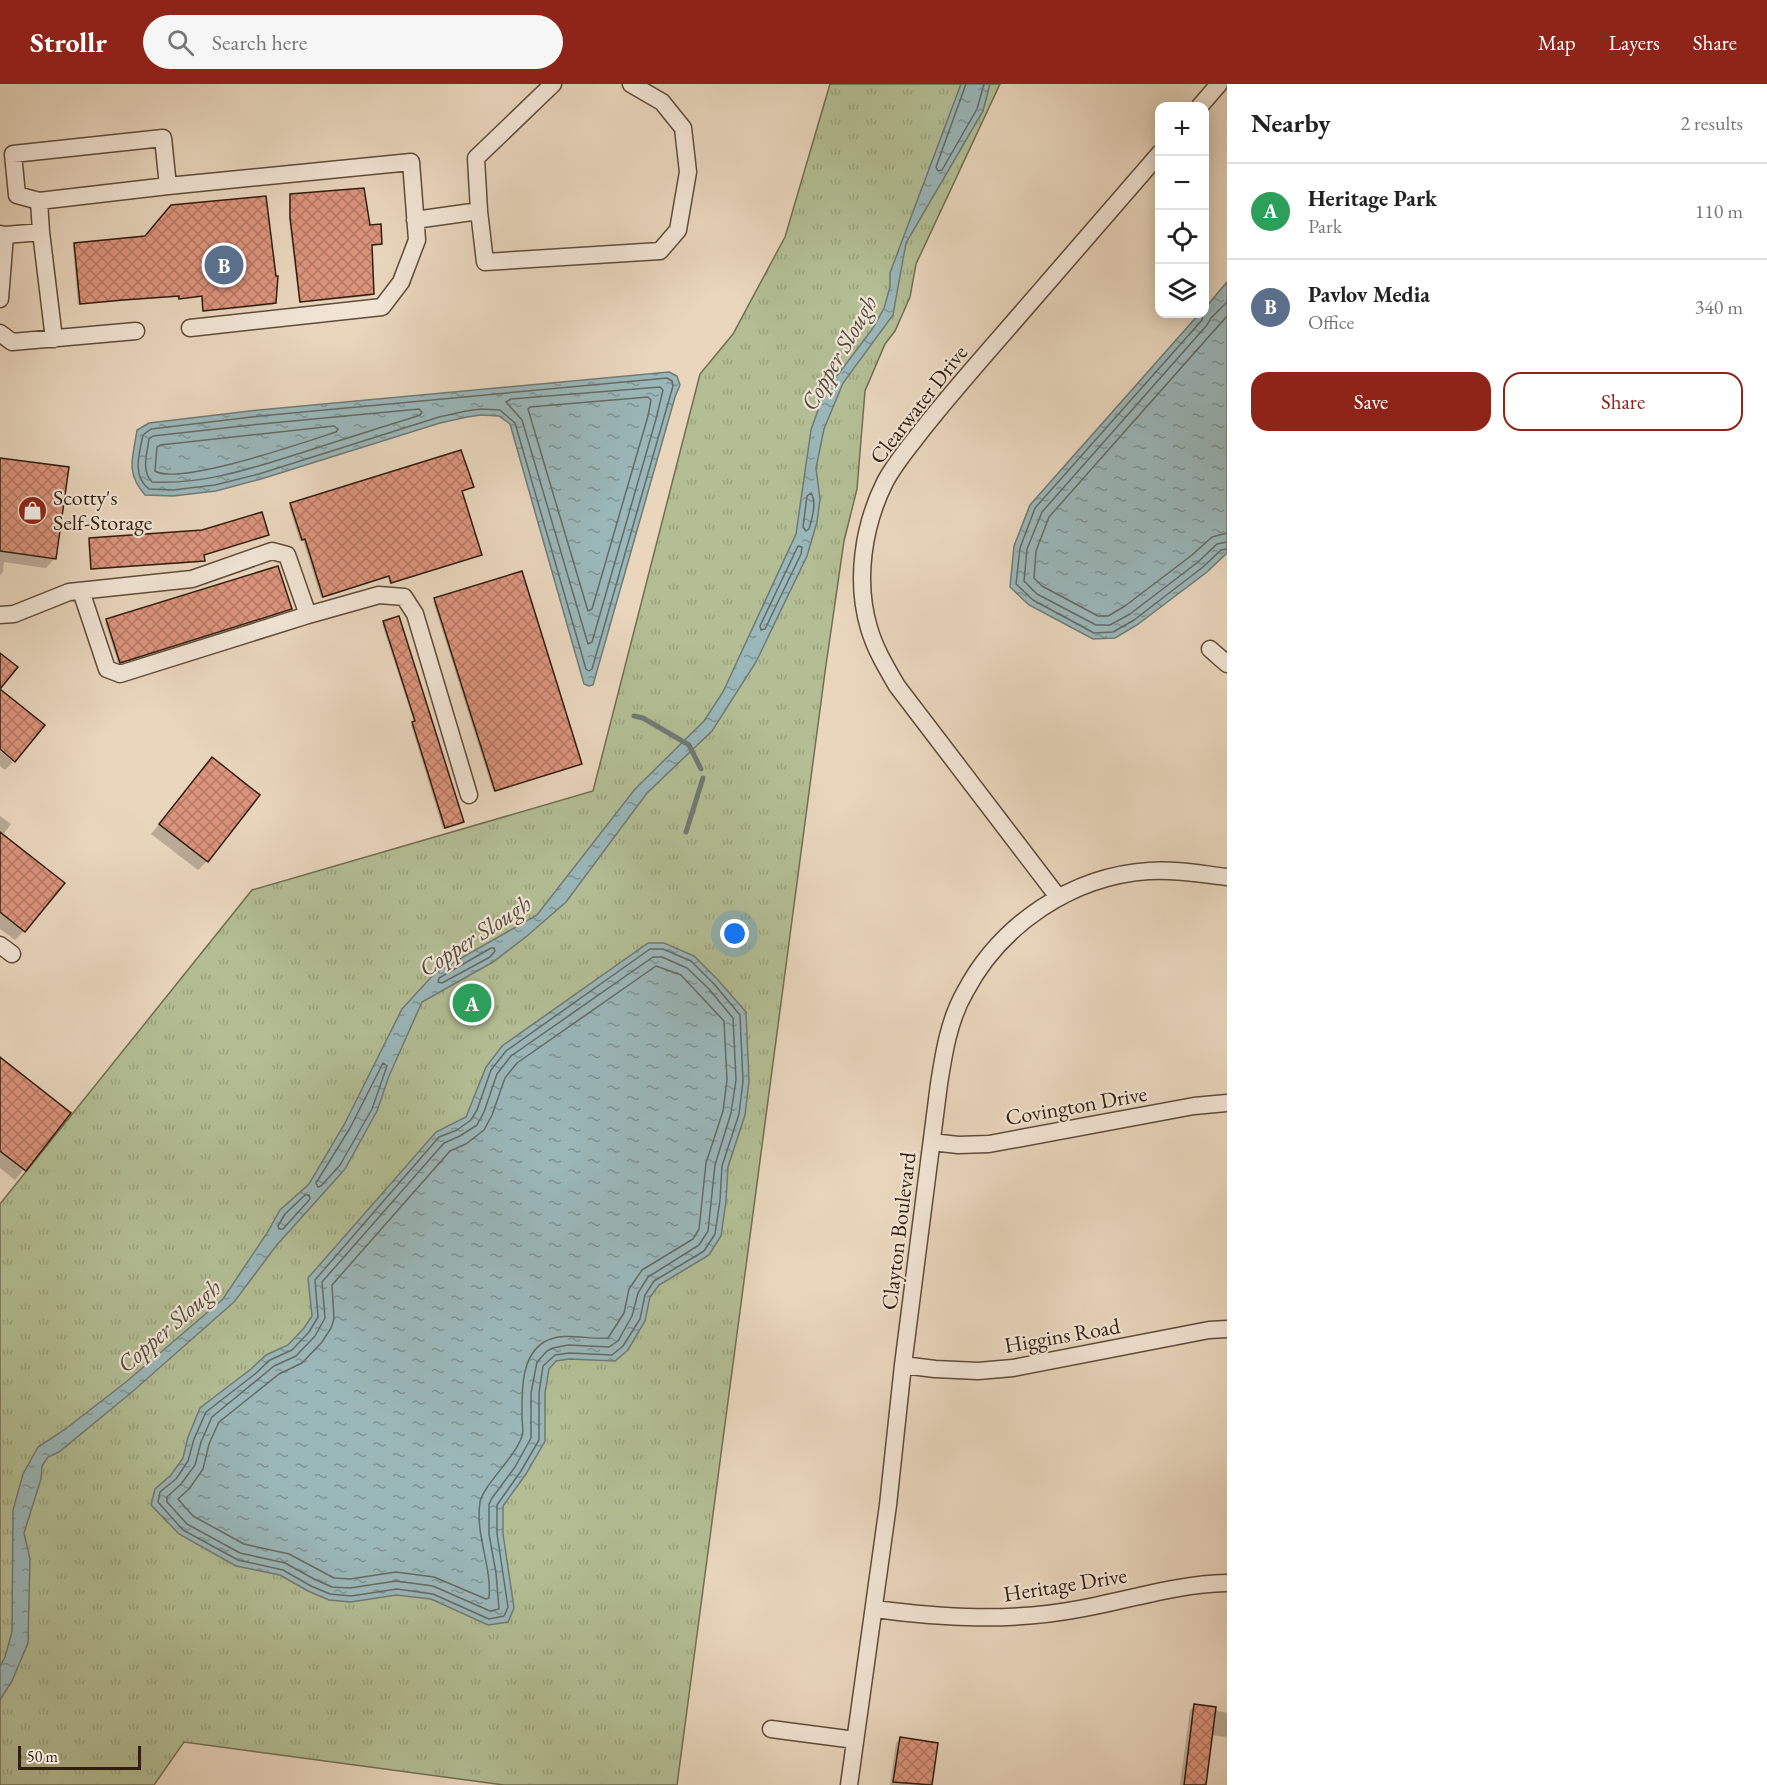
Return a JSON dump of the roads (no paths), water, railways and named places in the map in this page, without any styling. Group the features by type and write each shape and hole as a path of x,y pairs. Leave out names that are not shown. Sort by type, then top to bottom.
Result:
{"street":[{"path":"552,84 476,158 485,262 660,251 678,230 688,172 682,128 662,102 631,84"},
{"path":"1203,102 1219,84"},
{"path":"168,186 163,138 12,154 17,195 39,201 411,162 417,240 401,282 382,307 190,328"},
{"name":"Clearwater Drive","path":"1058,897 897,686 878,653 864,608 863,560 876,505 896,463 939,408 1157,156"},
{"path":"39,201 54,339"},
{"path":"416,219 479,211"},
{"path":"0,299 2,235 41,232"},
{"path":"0,333 12,342 136,331"},
{"path":"0,615 15,614 69,592 192,579 272,551 286,555 308,615"},
{"path":"81,591 107,669 120,674 379,595 404,597 415,614 469,795"},
{"path":"1210,649 1227,664"},
{"name":"Clayton Boulevard","path":"849,1785 874,1609 939,1084 947,1040 964,992 1000,942 1030,915 1058,897 1088,884 1119,875 1149,871 1178,871 1227,877"},
{"name":"Covington Drive","path":"932,1142 958,1145 989,1144 1194,1106 1227,1103"},
{"name":"Higgins Road","path":"903,1365 978,1371 1012,1368 1209,1330 1227,1329"},
{"name":"Heritage Drive","path":"874,1609 952,1618 1006,1618 1080,1609 1192,1585 1227,1583"},
{"path":"771,1729 855,1740"}],"water":[{"path":"961,84 990,84 983,111 906,243 893,315 843,383 824,429 816,468 820,499 817,522 807,556 756,662 712,731 647,793 566,902 493,962 422,1002 389,1076 377,1111 345,1169 276,1246 234,1302 132,1392 59,1452 48,1457 42,1466 41,1479 24,1533 30,1559 28,1643 12,1681 0,1700 0,1667 12,1632 13,1510 23,1474 38,1447 126,1382 223,1299 280,1210 309,1184 344,1125 402,1009 435,973 537,915 635,789 704,721 723,692 796,534 811,430 824,393 873,328 884,308 890,287 890,273"},
{"path":"1227,282 1227,553 1207,572 1137,625 1115,638 1093,639 1029,605 1010,587 1014,546 1030,505 1195,318 1209,318 1209,303"},
{"path":"669,372 677,376 680,385 593,685 589,686 584,684 510,424 499,416 481,415 440,423 216,491 173,496 145,495 133,472 132,457 137,430 149,423 259,410"},
{"path":"648,943 664,943 694,956 746,1012 749,1081 745,1115 728,1167 721,1236 709,1255 659,1285 650,1297 645,1321 628,1350 615,1361 569,1359 556,1361 549,1369 545,1393 545,1441 526,1474 503,1506 503,1534 514,1608 508,1622 488,1625 431,1599 396,1595 351,1602 329,1600 280,1575 236,1566 179,1534 151,1505 155,1489 171,1475 183,1458 188,1437 200,1408 266,1355 288,1345 304,1328 312,1316 308,1278 436,1132 466,1117 486,1067 502,1046"}],"waterway":[{"path":"634,716 643,718 689,745 701,769"},
{"path":"686,832 703,778"}],"place":[{"name":"Pavlov Media","path":"224,265"},
{"name":"Scotty's Self-Storage","path":"32,510"},
{"name":"Heritage Park","path":"472,1003"}],"water label":[{"name":"Copper Slough","path":"839,353"},
{"name":"Copper Slough","path":"475,936"},
{"name":"Copper Slough","path":"169,1326"}]}
